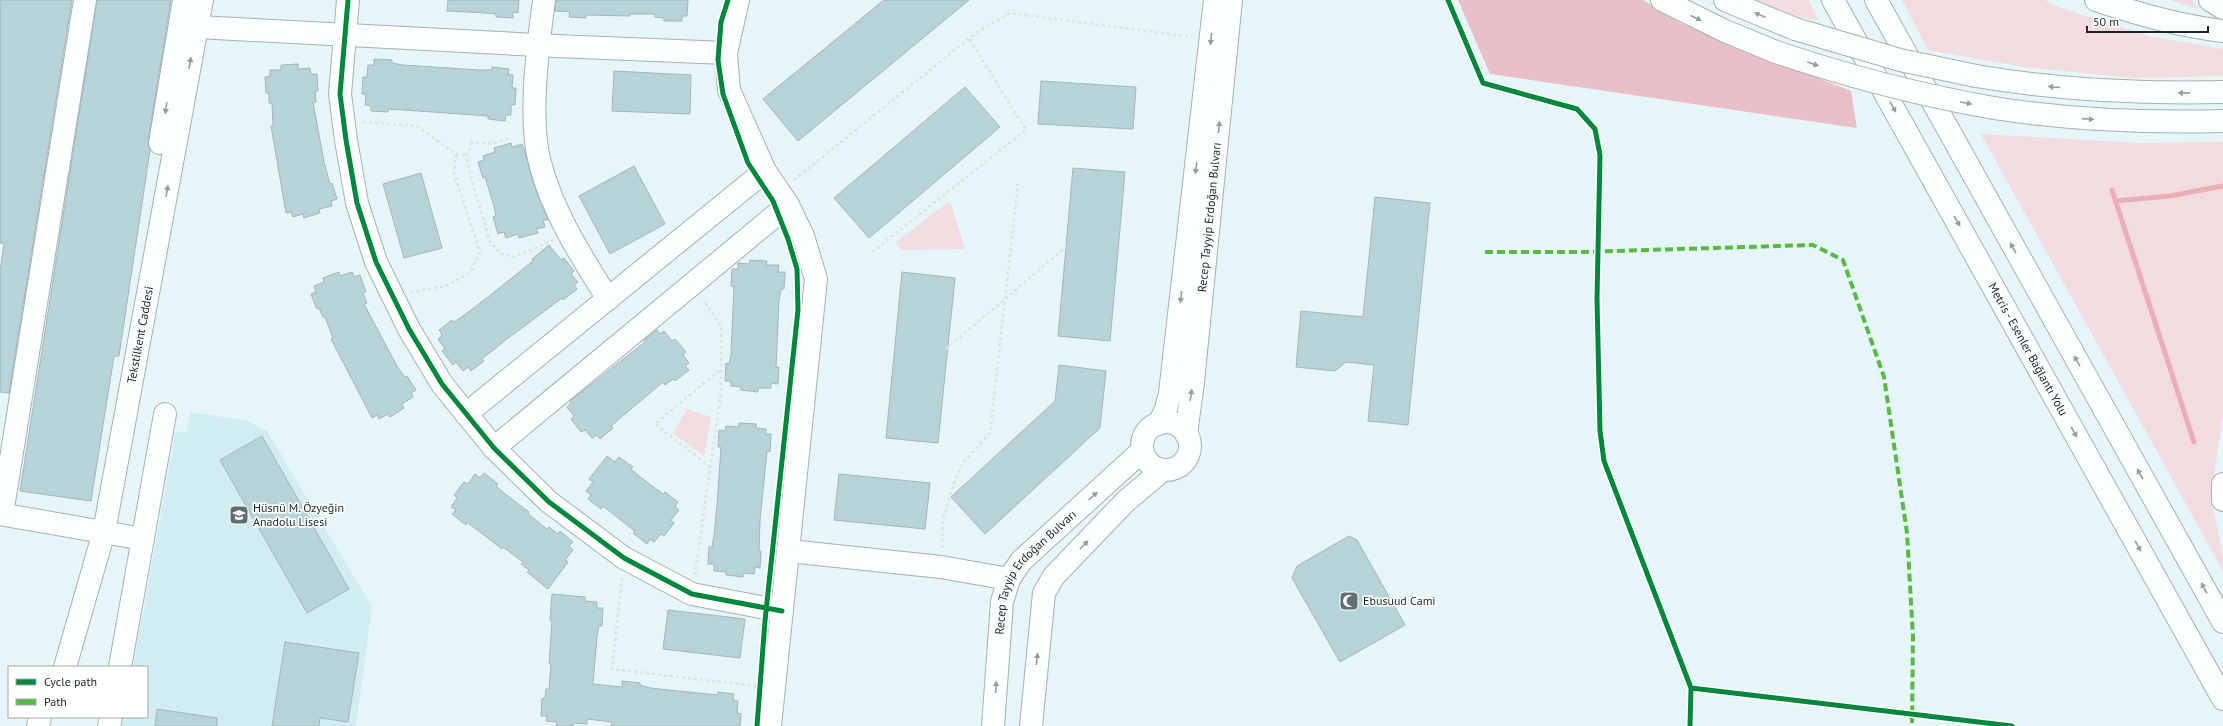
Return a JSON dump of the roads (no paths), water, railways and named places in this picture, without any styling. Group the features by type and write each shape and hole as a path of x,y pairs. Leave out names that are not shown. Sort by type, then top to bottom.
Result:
{"main road":[{"path":"85,0 1,514 143,539"},
{"name":"Tekstilkent Caddesi","path":"55,666 100,532 184,0"},
{"name":"Tekstilkent Caddesi","path":"65,666 100,532 202,0"},
{"path":"348,0 340,94 357,203 376,262 409,329 442,384 494,448 549,502 624,558 692,594 782,611"},
{"path":"544,0 538,45 535,122 536,146 540,164 568,234 608,299"},
{"path":"738,0 726,53 729,90 765,171 784,198 803,236 816,279 770,726"},
{"name":"Recep Tayyip Erdoğan Bulvarı","path":"1159,424 1166,409 1170,393 1215,0"},
{"name":"Recep Tayyip Erdoğan Bulvarı","path":"1186,434 1231,0"},
{"path":"1662,0 1725,31 1776,52 1855,78 1939,98 2037,115 2086,119 2161,123 2223,121"},
{"path":"1725,0 1795,29 1900,60 1976,76 2046,87 2132,93 2223,92"},
{"name":"Metris - Esenler Bağlantı Yolu","path":"1833,0 2223,699"},
{"path":"1876,0 2223,622"},
{"path":"2096,0 2143,16 2197,28 2223,31"},
{"path":"2210,0 2223,8"},
{"path":"197,27 538,45 726,53"},
{"path":"466,414 765,171"},
{"path":"494,448 691,286 784,198"},
{"path":"120,666 165,414"},
{"path":"1172,423 1180,427 1186,434 1189,442 1186,459 1180,465 1171,469 1163,470 1153,466 1146,460 1142,451 1142,441 1146,432 1159,424 1172,423"},
{"name":"Recep Tayyip Erdoğan Bulvarı","path":"993,726 1002,602 1009,579 1021,561 1142,451"},
{"name":"Recep Tayyip Erdoğan Bulvarı","path":"1031,726 1044,593 1054,576 1126,501 1163,470"},
{"path":"2223,484 2223,500"},
{"path":"789,551 941,567 1009,579"}],"waterway":[{"path":"2115,201 2170,196 2223,186"},
{"path":"2112,190 2194,442"}],"place":[{"name":"Hüsnü M. Özyeğin Anadolu Lisesi","path":"239,515"},
{"name":"Ebusuud Cami","path":"1349,601"}]}
